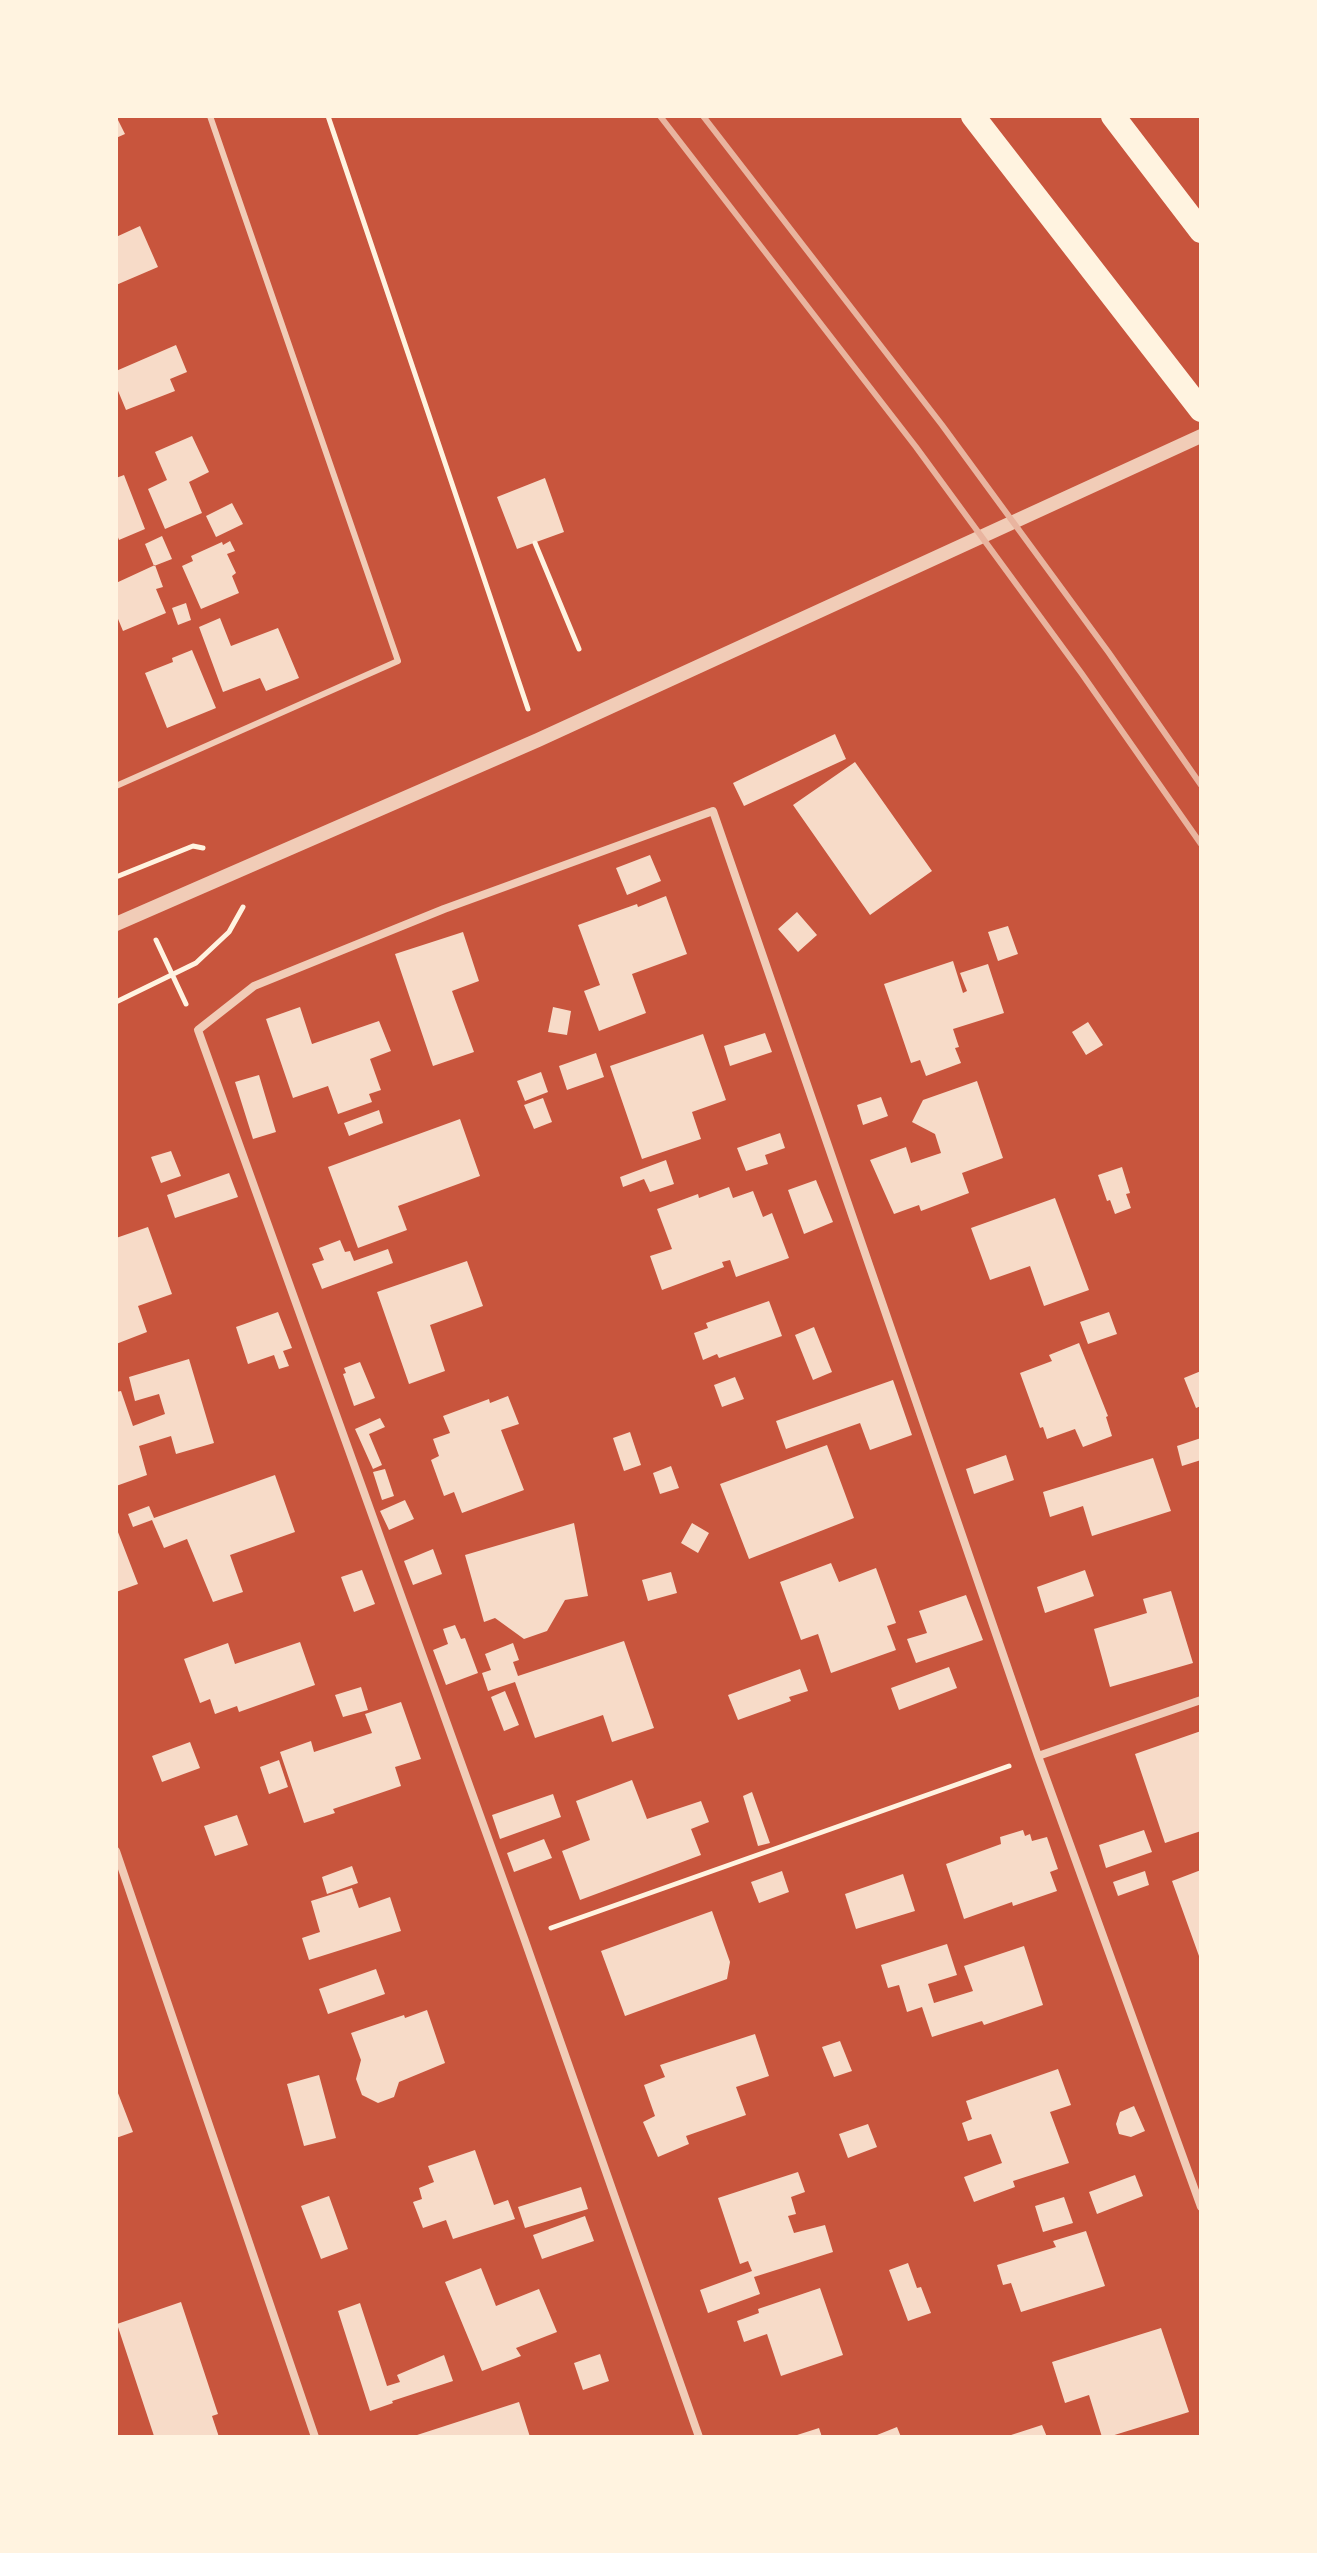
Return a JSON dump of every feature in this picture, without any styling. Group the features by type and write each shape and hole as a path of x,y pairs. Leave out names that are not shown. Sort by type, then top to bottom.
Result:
{"highway":[{"path":"973,116 1201,410"},
{"path":"1113,116 1201,231"}],"street":[{"path":"116,924 538,740 1201,436"},
{"path":"699,2437 524,1938 198,1030 254,986 444,909 713,811 1038,1756 1201,2207"},
{"path":"1038,1756 1201,1700"},
{"path":"116,1851 315,2437"}],"lane":[{"path":"116,786 398,661 210,116"}],"path":[{"path":"328,116 538,740"},
{"path":"535,543 579,649"},
{"path":"116,1002 196,963 229,932 273,856"},
{"path":"143,912 198,1030"},
{"path":"524,1938 1038,1756"}],"building":[{"path":"116,116 125,134 116,138"},
{"path":"140,226 158,267 116,285 116,237"},
{"path":"176,345 187,372 170,379 175,391 126,410 116,386 116,371"},
{"path":"192,436 209,472 189,482 202,513 165,529 148,489 167,480 155,452"},
{"path":"124,475 145,529 119,540 116,532 116,478"},
{"path":"545,478 564,532 517,549 497,497"},
{"path":"232,503 243,524 216,537 206,516"},
{"path":"162,536 172,559 154,566 145,544"},
{"path":"230,541 235,551 227,554 236,573 232,576 239,593 201,609 182,566 193,561 191,556"},
{"path":"155,565 163,587 156,589 166,613 123,631 116,614 116,583"},
{"path":"186,603 191,620 178,625 172,608"},
{"path":"220,618 231,646 278,628 299,678 266,691 260,678 223,692 199,627"},
{"path":"192,650 216,708 167,728 145,673 173,662 172,658"},
{"path":"835,734 846,759 744,806 733,783"},
{"path":"855,762 932,871 870,915 793,805"},
{"path":"650,855 661,881 627,895 616,868"},
{"path":"666,896 687,954 632,974 646,1013 599,1031 584,991 600,985 578,925"},
{"path":"797,912 817,935 798,952 778,929"},
{"path":"1008,926 1018,954 998,961 988,932"},
{"path":"463,932 479,981 452,991 474,1052 433,1066 395,954"},
{"path":"953,961 963,993 967,991 960,973 988,964 1004,1013 953,1029 959,1047 955,1048 961,1063 926,1076 920,1060 911,1063 884,984"},
{"path":"300,1007 312,1044 379,1021 391,1051 370,1059 381,1090 369,1094 372,1102 338,1114 328,1086 293,1098 266,1019"},
{"path":"553,1007 571,1011 567,1035 548,1032"},
{"path":"1088,1022 1103,1045 1086,1055 1072,1032"},
{"path":"765,1033 772,1052 730,1066 724,1046"},
{"path":"703,1034 726,1100 692,1112 701,1139 642,1159 610,1066"},
{"path":"596,1053 604,1077 567,1090 559,1066"},
{"path":"541,1072 548,1092 525,1101 517,1081"},
{"path":"259,1075 276,1132 253,1139 235,1082"},
{"path":"977,1081 1003,1158 962,1173 969,1193 921,1211 919,1205 894,1214 870,1160 906,1147 911,1163 941,1153 935,1134 912,1122 923,1100"},
{"path":"881,1097 888,1116 863,1125 857,1105"},
{"path":"543,1098 552,1122 534,1129 524,1105"},
{"path":"379,1110 383,1123 349,1136 344,1123"},
{"path":"460,1119 480,1176 398,1206 407,1230 358,1248 328,1167"},
{"path":"780,1133 785,1148 765,1155 768,1164 746,1171 737,1148"},
{"path":"171,1151 181,1176 161,1183 151,1157"},
{"path":"666,1160 674,1184 650,1192 644,1179 623,1187 620,1177"},
{"path":"1122,1167 1131,1208 1115,1214 1098,1175"},
{"path":"229,1173 238,1197 175,1218 167,1195"},
{"path":"816,1180 833,1222 804,1234 788,1190"},
{"path":"729,1187 733,1198 753,1191 763,1217 772,1213 789,1258 736,1277 730,1260 722,1262 724,1267 662,1290 650,1256 672,1249 657,1209"},
{"path":"1055,1198 1089,1290 1044,1306 1030,1266 990,1280 971,1228"},
{"path":"148,1227 172,1294 138,1306 147,1332 116,1344 116,1238"},
{"path":"340,1240 345,1252 350,1251 354,1261 388,1249 393,1263 322,1289 312,1264 324,1260 319,1248"},
{"path":"467,1261 483,1306 430,1325 445,1371 409,1384 377,1292"},
{"path":"769,1301 782,1336 719,1358 717,1354 703,1360 694,1333 708,1328 706,1323"},
{"path":"278,1312 292,1348 283,1351 289,1366 279,1369 274,1355 248,1364 236,1327"},
{"path":"1109,1312 1117,1334 1088,1344 1080,1322"},
{"path":"814,1327 832,1372 813,1380 795,1335"},
{"path":"1079,1343 1108,1416 1112,1436 1083,1447 1075,1429 1047,1439 1020,1373 1052,1361 1049,1355"},
{"path":"189,1359 214,1443 176,1454 171,1436 139,1446 147,1475 116,1486 116,1392 121,1391 133,1426 165,1414 159,1394 135,1401 129,1377"},
{"path":"360,1362 375,1398 354,1406 343,1374 346,1373 344,1368"},
{"path":"1201,1371 1201,1406 1196,1408 1184,1378"},
{"path":"735,1377 744,1399 722,1407 714,1385"},
{"path":"893,1380 912,1435 870,1450 860,1423 786,1449 776,1421"},
{"path":"508,1396 519,1424 501,1430 524,1490 462,1513 454,1492 444,1496 431,1460 439,1456 433,1439 450,1433 443,1416 489,1399 490,1403"},
{"path":"380,1418 385,1427 369,1434 382,1465 373,1469 355,1429"},
{"path":"630,1432 641,1465 624,1471 613,1438"},
{"path":"1201,1438 1201,1460 1182,1466 1177,1446"},
{"path":"827,1445 854,1518 749,1559 720,1484"},
{"path":"1006,1455 1014,1480 974,1494 966,1469"},
{"path":"1153,1458 1171,1511 1092,1536 1083,1506 1050,1517 1043,1492"},
{"path":"671,1466 679,1488 660,1494 653,1473"},
{"path":"385,1469 394,1496 382,1500 373,1472"},
{"path":"275,1475 295,1532 230,1555 243,1592 213,1602 187,1539 164,1548 152,1520 133,1527 128,1514 149,1506 154,1518"},
{"path":"405,1500 414,1519 389,1530 380,1511"},
{"path":"574,1523 588,1596 565,1600 547,1631 524,1639 495,1618 484,1622 465,1555"},
{"path":"692,1523 709,1533 698,1553 681,1543"},
{"path":"116,1527 138,1584 116,1592"},
{"path":"433,1549 442,1574 413,1585 404,1561"},
{"path":"831,1563 839,1582 876,1568 896,1623 887,1626 896,1650 831,1673 818,1634 801,1640 780,1582"},
{"path":"362,1570 375,1604 354,1612 341,1577"},
{"path":"1085,1570 1094,1596 1045,1613 1037,1587"},
{"path":"671,1572 677,1593 648,1601 642,1580"},
{"path":"1171,1591 1193,1663 1110,1687 1094,1629 1147,1613 1143,1599"},
{"path":"966,1595 983,1640 916,1663 907,1639 927,1633 919,1611"},
{"path":"455,1625 461,1639 465,1638 478,1673 446,1685 433,1650 448,1644 443,1629"},
{"path":"624,1641 654,1728 612,1742 603,1715 535,1738 515,1682 488,1691 482,1673 491,1670 485,1654 513,1643 519,1660 513,1662 518,1676"},
{"path":"300,1642 315,1685 239,1712 237,1706 215,1714 210,1699 200,1703 184,1659 228,1643 235,1664"},
{"path":"949,1667 957,1688 899,1710 891,1688"},
{"path":"800,1669 808,1691 789,1697 791,1701 738,1720 728,1695"},
{"path":"361,1687 368,1710 343,1717 335,1695"},
{"path":"505,1691 519,1725 504,1731 491,1697"},
{"path":"401,1702 421,1759 395,1767 401,1786 333,1809 335,1813 304,1823 280,1752 311,1741 314,1752 372,1733 365,1714"},
{"path":"1201,1731 1201,1831 1165,1843 1135,1754"},
{"path":"190,1742 200,1768 162,1782 152,1756"},
{"path":"279,1760 288,1787 269,1794 260,1767"},
{"path":"632,1780 647,1819 701,1801 709,1822 691,1829 701,1855 580,1900 562,1851 590,1840 576,1801"},
{"path":"752,1792 770,1843 758,1846 743,1796"},
{"path":"553,1794 561,1817 500,1839 492,1815"},
{"path":"237,1815 248,1845 215,1856 204,1826"},
{"path":"1023,1830 1025,1836 1030,1834 1032,1841 1047,1837 1058,1869 1050,1872 1057,1891 1013,1906 1012,1902 964,1919 946,1864 1001,1844 1000,1837"},
{"path":"1144,1830 1152,1852 1106,1868 1099,1845"},
{"path":"544,1839 552,1858 514,1872 507,1853"},
{"path":"352,1866 358,1883 327,1894 322,1877"},
{"path":"1201,1870 1201,1955 1199,1956 1172,1881"},
{"path":"782,1871 789,1892 759,1903 751,1882"},
{"path":"1145,1871 1149,1885 1118,1896 1113,1882"},
{"path":"903,1874 915,1911 856,1929 845,1894"},
{"path":"352,1888 359,1908 390,1897 401,1931 309,1960 302,1938 320,1932 311,1901"},
{"path":"712,1911 730,1962 727,1979 625,2016 601,1951"},
{"path":"947,1944 957,1975 928,1984 934,2003 973,1991 964,1966 1024,1946 1043,2005 984,2025 982,2021 932,2037 922,2007 907,2012 899,1985 888,1988 881,1965"},
{"path":"376,1969 385,1994 328,2014 319,1989"},
{"path":"427,2010 445,2063 399,2082 394,2097 378,2103 362,2095 356,2079 361,2060 351,2033"},
{"path":"755,2034 769,2076 736,2087 746,2115 686,2136 689,2144 658,2157 643,2122 655,2116 644,2085 665,2077 660,2065"},
{"path":"840,2041 852,2071 834,2077 822,2047"},
{"path":"1058,2069 1071,2105 1050,2112 1069,2163 1013,2181 1015,2187 974,2202 964,2177 1002,2163 991,2134 968,2141 962,2123 972,2119 966,2101"},
{"path":"319,2075 336,2138 304,2146 287,2084"},
{"path":"116,2088 133,2132 116,2138"},
{"path":"1134,2106 1145,2131 1131,2137 1119,2134 1116,2124 1120,2112"},
{"path":"868,2124 877,2147 848,2158 839,2134"},
{"path":"475,2150 494,2205 508,2200 515,2219 453,2239 446,2220 423,2228 413,2202 422,2199 419,2188 434,2182 428,2166"},
{"path":"798,2172 805,2192 791,2197 796,2214 788,2216 794,2233 825,2225 833,2252 754,2277 760,2294 708,2313 700,2290 752,2271 748,2261 740,2264 718,2198"},
{"path":"1135,2175 1143,2196 1097,2214 1089,2192"},
{"path":"581,2187 588,2209 525,2228 518,2207"},
{"path":"329,2196 348,2249 321,2259 301,2206"},
{"path":"1064,2197 1073,2223 1043,2232 1035,2206"},
{"path":"585,2216 594,2241 542,2259 533,2235"},
{"path":"1086,2231 1105,2286 1021,2312 1011,2283 1003,2285 997,2265 1056,2247 1053,2241"},
{"path":"908,2263 931,2313 908,2321 889,2270"},
{"path":"481,2268 496,2306 539,2289 557,2332 516,2348 521,2356 482,2371 445,2282"},
{"path":"820,2288 843,2355 781,2376 767,2334 744,2342 737,2321 759,2313 758,2309"},
{"path":"181,2302 218,2414 212,2416 219,2437 154,2436 117,2324"},
{"path":"360,2303 387,2386 400,2382 397,2375 444,2355 453,2381 370,2411 338,2311"},
{"path":"1161,2328 1189,2412 1102,2437 1089,2395 1065,2403 1052,2362"},
{"path":"600,2354 609,2381 583,2390 574,2363"},
{"path":"519,2402 530,2437 414,2437 414,2436"},
{"path":"1042,2425 1047,2437 1008,2437 1008,2436"},
{"path":"897,2427 901,2437 872,2437"},
{"path":"819,2428 822,2437 794,2437 794,2436"}],"railway":[{"path":"660,116 916,447 1082,674 1201,844"},
{"path":"703,116 942,425 1109,653 1201,785"}]}
